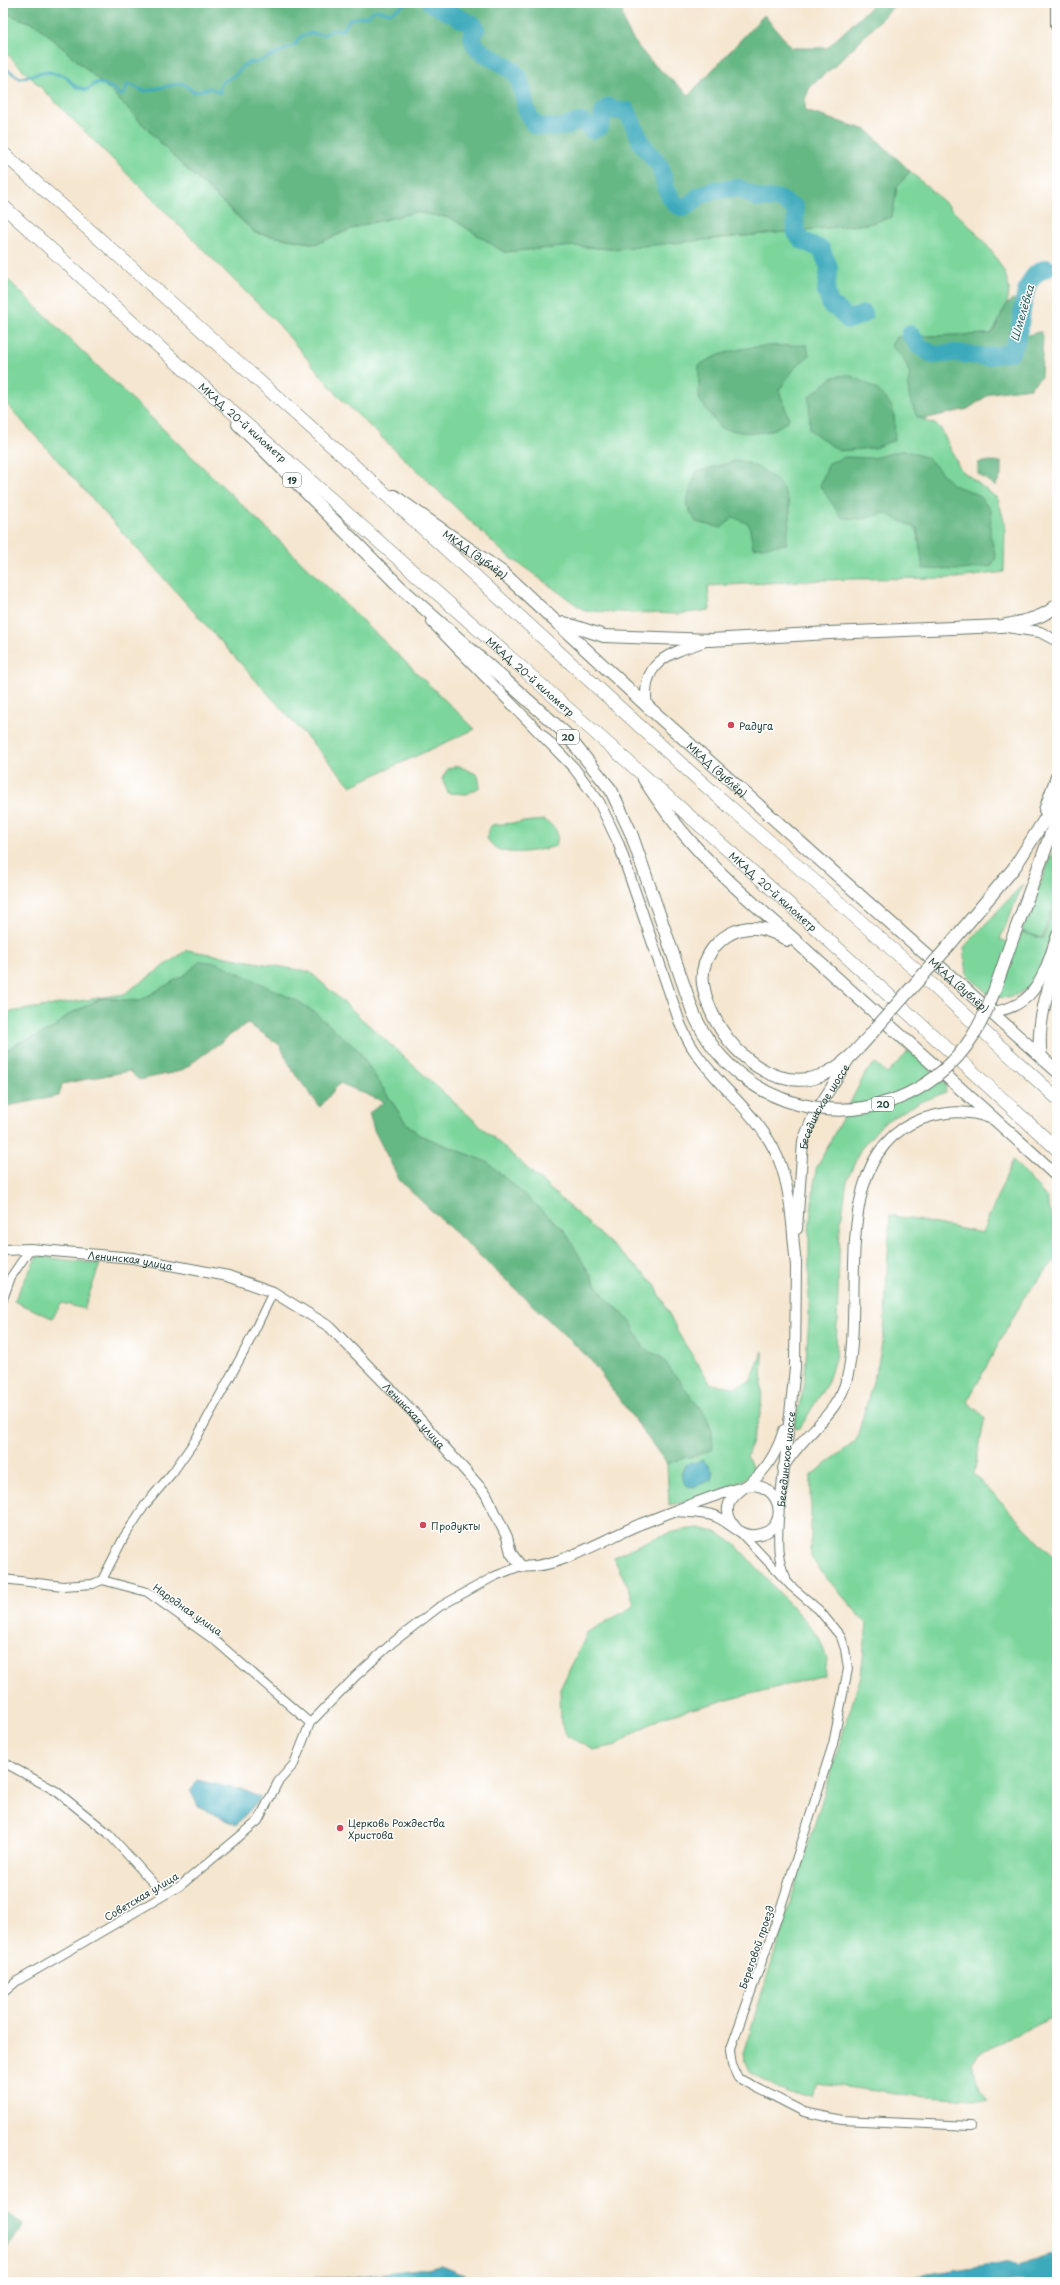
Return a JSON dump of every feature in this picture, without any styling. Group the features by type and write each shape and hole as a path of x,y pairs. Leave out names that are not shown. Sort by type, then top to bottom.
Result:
{"highway":[{"path":"5,154 369,479 690,772 917,971 1057,1098"},
{"name":"МКАД, 20-й километр","path":"3,206 186,371 790,905 1057,1149"}],"main road":[{"path":"1057,3 1057,24"},
{"name":"19","path":"186,371 400,587"},
{"name":"МКАД (дублёр)","path":"369,479 502,572 556,620 647,706 1057,1071"},
{"name":"20","path":"400,587 565,733 611,790 631,833 698,1024 721,1057 735,1072 753,1085 775,1097 813,1108 856,1110 883,1104 904,1097 926,1084 944,1070 960,1054 975,1033 987,1009 1057,817"},
{"path":"556,620 604,636 711,640 829,633 1002,626 1037,617 1057,604"},
{"path":"640,773 666,812 691,842 804,949 1001,1123 1057,1176"},
{"name":"Бесединское шоссе","path":"1038,830 1057,777"},
{"name":"Бесединское шоссе","path":"854,1053 997,891 1014,868 1057,800"},
{"path":"804,949 767,930 742,929 730,933 719,941 709,954 703,971 706,999 713,1015 723,1032 750,1060 761,1069 788,1080 806,1079 820,1076 854,1053"},
{"path":"1041,1057 1039,1045 1040,1029 1057,963"}],"street":[{"name":"19","path":"400,587 478,671 574,768 602,808 618,842 681,1026 694,1051 770,1140 778,1158 785,1177 796,1266"},
{"path":"1002,626 1040,632 1057,642"},
{"path":"647,706 646,684 649,675 663,658 671,653 711,640"},
{"path":"990,1012 1011,1008 1025,1000 1036,989 1057,935"},
{"name":"Бесединское шоссе","path":"779,1514 783,1468 796,1368 797,1206 803,1141 814,1114 824,1096 854,1053"},
{"path":"783,1468 800,1444 822,1422 840,1398 847,1378 852,1336 857,1211 865,1178 876,1157 893,1138 914,1122 938,1114 957,1112 977,1113 1001,1123"},
{"path":"3,1299 11,1277 30,1249"},
{"name":"Ленинская улица","path":"3,1250 30,1249 134,1258 228,1276 273,1292 330,1327 414,1413 486,1494 507,1537 511,1553 521,1566"},
{"path":"102,1580 124,1537 145,1505 173,1472 196,1439 248,1346 273,1292"},
{"name":"Бесединское шоссе","path":"744,1487 759,1474 772,1457 782,1435 791,1405"},
{"path":"310,1723 392,1643 439,1608 495,1576 521,1566 544,1566 638,1525 744,1487 757,1485 769,1490 777,1500 779,1514 778,1542 780,1564 791,1586"},
{"path":"739,1531 730,1520 728,1507 733,1495 744,1487"},
{"path":"675,1512 715,1516 739,1531 751,1535 764,1533 774,1526 779,1514"},
{"name":"Береговой проезд","path":"739,1531 791,1586 819,1610 841,1637 845,1649 848,1670 843,1702 833,1744 778,1916 730,2051 732,2065 738,2078 748,2085 804,2112 832,2119 971,2126"},
{"name":"Народная улица","path":"3,1579 63,1586 93,1584 102,1580 147,1592 218,1642 310,1723"},
{"name":"Советская улица","path":"3,1993 17,1981 163,1894 180,1886 258,1821 278,1782 294,1764 310,1723"},
{"path":"3,1762 56,1791 108,1833 163,1894"}],"green space":[{"path":"3,3 622,3 623,16 627,29 635,42 656,66 689,95 764,15 792,48 827,48 875,3 897,3 836,65 811,85 805,99 805,111 867,130 910,171 897,187 892,217 867,224 611,249 573,246 504,252 451,218 415,212 359,226 316,244 256,233 179,162 111,91 37,25 3,12"},
{"path":"3,12 37,25 111,91 179,162 255,233 315,244 359,226 415,212 451,218 504,252 573,246 611,249 867,224 892,217 897,187 910,171 953,210 984,241 1005,274 1009,289 1008,300 1003,313 991,334 896,337 891,346 904,359 910,374 908,386 917,417 935,424 941,429 960,469 998,499 1005,524 1004,572 958,578 847,579 708,586 710,610 679,614 585,611 503,552 340,398 279,325 3,50"},
{"path":"3,275 475,729 351,786 3,400"},
{"path":"1013,299 1020,301 1014,332 1018,335 1024,336 1041,332 1043,336 1041,377 1030,388 991,393 968,409 923,419 917,417 909,396 908,386 910,374 904,359 891,346 896,337 991,334 997,325 1003,310"},
{"path":"807,345 809,356 797,365 779,390 789,419 773,430 748,433 720,428 699,399 699,365 712,358 738,350 764,346"},
{"path":"848,375 872,387 888,400 894,413 895,440 874,448 839,451 810,430 809,397 833,377"},
{"path":"904,450 928,458 953,485 977,494 991,510 990,534 996,558 991,566 963,570 923,569 917,529 885,513 865,519 842,518 820,486 829,463 845,457 873,458"},
{"path":"739,460 765,471 779,483 784,491 788,499 790,509 786,544 753,548 749,524 733,517 722,528 696,522 686,504 696,472"},
{"path":"990,461 1001,462 1001,476 995,486 978,474 978,463"},
{"path":"459,766 478,775 480,787 467,794 448,793 442,779 448,768"},
{"path":"544,820 552,825 556,830 558,837 556,846 526,852 509,852 502,851 493,846 487,839 488,830 492,825"},
{"path":"1057,841 1057,895 1042,938 1022,931"},
{"path":"1023,884 1000,939 1017,946 1022,932 1043,939 1057,899 1057,920 1039,972 1030,987 1016,995 1003,998 988,994 967,975 964,947"},
{"path":"187,950 310,972 654,1283 681,1338 711,1384 735,1387 750,1382 763,1351 761,1412 747,1457 755,1472 745,1479 714,1494 669,1505 667,1464 682,1457 696,1457 712,1432 706,1416 661,1357 644,1349 630,1321 604,1296 573,1248 565,1231 470,1155 419,1135 405,1122 358,1050 200,961 186,974 139,1001 102,998 68,1015 54,1028 18,1043 3,1052 3,1013 124,994","holes":["694,1462 711,1480 693,1487 681,1472 686,1465"]},
{"path":"200,961 218,963 299,1002 314,1012 358,1050 405,1122 419,1135 487,1162 565,1231 593,1280 604,1296 630,1321 644,1349 661,1357 706,1416 712,1432 713,1449 667,1464 589,1358 400,1181 374,1130 369,1113 384,1102 340,1083 320,1107 292,1070 280,1045 247,1023 181,1071 139,1080 129,1071 62,1084 59,1096 3,1107 3,1052 18,1043 54,1028 68,1015 102,998 139,1001 186,974"},
{"path":"898,1041 945,1083 946,1092 916,1104 883,1123 860,1150 847,1181 840,1228 836,1355 828,1382 800,1428 796,1429 794,1424 804,1387 809,1318 809,1229 816,1169 866,1072 875,1063 887,1074 908,1052"},
{"path":"1013,1160 1047,1198 1057,1238 1057,1258 1025,1296 967,1402 985,1417 974,1474 1057,1561 1057,2015 979,2053 972,2064 977,2081 989,2100 896,2094 818,2083 812,2097 789,2094 750,2073 745,2062 744,2051 861,1675 867,1624 823,1574 811,1557 811,1475 856,1441 878,1364 884,1332 890,1215 982,1233"},
{"path":"37,1256 100,1264 84,1309 62,1303 52,1318 14,1301"},
{"path":"698,1528 716,1532 733,1542 818,1635 827,1658 825,1675 665,1716 639,1730 617,1745 593,1750 567,1736 561,1723 560,1689 588,1632 634,1606 631,1593 613,1557 665,1535 687,1529"},
{"path":"3,2210 24,2225 3,2254"}],"water":[{"path":"703,1460 713,1471 711,1480 693,1487 687,1486 682,1478 684,1468 686,1465"},
{"path":"197,1780 246,1791 261,1798 236,1825 198,1806 190,1790"},
{"path":"1057,2253 1057,2282 916,2282 916,2276 1011,2261 1019,2266 1037,2258"},
{"path":"442,2266 482,2282 261,2282 270,2278 345,2278"}],"waterway":[{"path":"3,67 20,78 47,72 65,76 76,87 87,90 96,83 100,83 112,88 120,95 124,94 128,84 145,91 182,83 194,92 211,88 220,93 220,85 235,75 244,65 251,62 256,63 295,45 300,37 311,33 323,35 333,30 343,30 350,19 368,16 373,11 390,13 407,3"},
{"name":"Шмелёвка","path":"431,3 475,26 476,30 472,35 473,42 482,52 514,72 521,84 527,112 536,126 558,128 581,122 592,130 600,127 604,111 608,107 617,111 627,111 642,144 660,166 667,191 675,204 683,208 699,196 714,190 739,188 757,198 779,199 795,208 796,233 803,241 821,249 829,267 826,291 831,306 837,308 848,320 864,314"},
{"name":"Шмелёвка","path":"910,334 919,346 933,355 956,353 987,357 1011,352 1016,342 1026,292 1030,282 1037,273 1047,268"}],"place":[{"name":"Радуга","path":"731,725"},
{"name":"Продукты","path":"423,1525"},
{"name":"Церковь Рождества Христова","path":"340,1828"}]}
